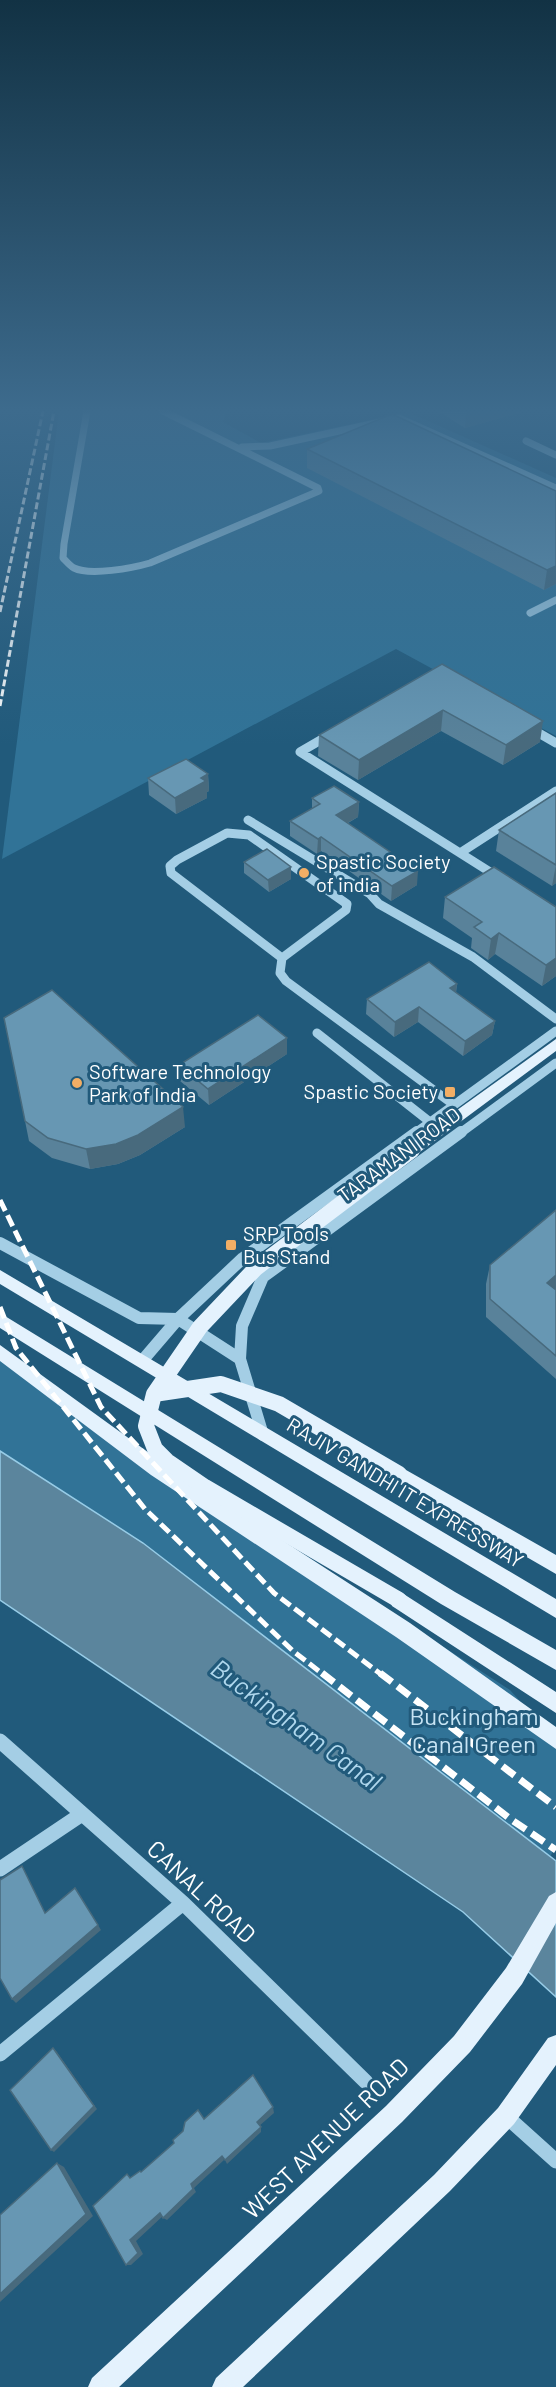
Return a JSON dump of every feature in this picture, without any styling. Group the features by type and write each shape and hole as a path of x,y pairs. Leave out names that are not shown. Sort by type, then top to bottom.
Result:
{"main road":[{"path":"556,1044 256,1268 200,1327 154,1394 146,1426 155,1449 167,1461 205,1487 399,1600 556,1703"},
{"path":"0,1276 142,1361"},
{"path":"0,1320 448,1598 556,1661"},
{"path":"0,1352 157,1469 403,1630 556,1739"},
{"name":"RAJIV GANDHI IT EXPRESSWAY","path":"142,1361 556,1609"},
{"path":"154,1394 221,1384 279,1404 556,1565"},
{"name":"WEST AVENUE ROAD","path":"101,2387 394,2114 462,2044 514,1976 556,1904"},
{"path":"225,2387 442,2183 506,2116 556,2046"}],"street":[{"path":"68,522 63,558 74,567 101,571 119,570 150,563 245,522"},
{"path":"530,613 556,600"},
{"path":"526,726 556,743"},
{"path":"342,728 300,752 508,884"},
{"path":"460,853 556,791"},
{"path":"248,820 369,894 379,904 473,957 556,1019"},
{"path":"282,958 171,873 170,866 227,833 249,835 347,904 346,910 282,958 280,974 286,981 454,1105"},
{"name":"TARAMANI ROAD","path":"142,1361 178,1319 243,1258 556,1031"},
{"path":"317,1034 430,1122"},
{"name":"TARAMANI ROAD","path":"240,1359 242,1326 263,1277 556,1064"},
{"path":"0,1243 139,1318 178,1319 240,1359 263,1435"},
{"name":"CANAL ROAD","path":"0,1741 183,1903 366,2082"},
{"path":"0,1869 82,1814"},
{"path":"0,2054 183,1903"},
{"path":"506,2116 556,2162"}],"green space":[{"path":"45,522 556,522 556,736 396,649 2,859"},
{"name":"Buckingham Canal Green","path":"0,1360 510,1690 556,1741 556,1845 550,1857 143,1543 0,1451"}],"water":[{"name":"Buckingham Canal","path":"0,1451 143,1543 556,1861 556,1997 463,1912 0,1600"}],"building":[{"path":"453,522 556,522 556,566 547,570"},
{"path":"442,664 543,721 506,745 443,710 359,760 319,735"},
{"path":"186,759 208,774 201,778 206,781 175,798 148,778"},
{"path":"334,786 359,802 336,815 418,871 392,886 321,837 318,839 290,821 320,804 312,798"},
{"path":"556,793 556,865 499,830"},
{"path":"267,849 291,867 268,880 244,862"},
{"path":"494,867 556,907 556,958 546,965 499,933 491,939 474,927 482,922 445,897"},
{"path":"429,962 457,984 450,988 495,1021 465,1041 419,1007 395,1022 367,999"},
{"name":"Software Technology Park of India","path":"52,990 183,1107 138,1135 116,1144 86,1149 48,1138 25,1121 4,1018"},
{"path":"258,1015 287,1038 208,1089 179,1065"},
{"path":"556,1210 556,1275 547,1283 556,1290 556,1356 490,1299 490,1265"},
{"path":"22,1866 45,1913 75,1888 98,1925 12,1999 0,1978 0,1880"},
{"path":"53,2048 94,2106 51,2150 10,2090"},
{"path":"253,2075 273,2107 257,2122 261,2127 225,2160 222,2156 191,2184 193,2189 163,2218 160,2213 130,2240 138,2253 126,2265 93,2206 127,2174 130,2178 141,2172 174,2143 173,2140 183,2131 185,2122 198,2110 204,2119"},
{"path":"57,2163 86,2214 0,2294 0,2215"}],"railway":[{"path":"0,612 19,522"},
{"path":"0,706 34,522"},
{"path":"0,1200 101,1407 274,1593 382,1675"},
{"path":"0,1307 16,1348 145,1509 293,1651 324,1675"},
{"path":"322,1673 509,1818 556,1850"},
{"path":"380,1673 556,1807"}],"place":[{"name":"Spastic Society of india","path":"304,873"},
{"name":"Software Technology Park of India","path":"77,1083"},
{"name":"Spastic Society","path":"450,1092"},
{"name":"SRP Tools Bus Stand","path":"231,1245"}]}
